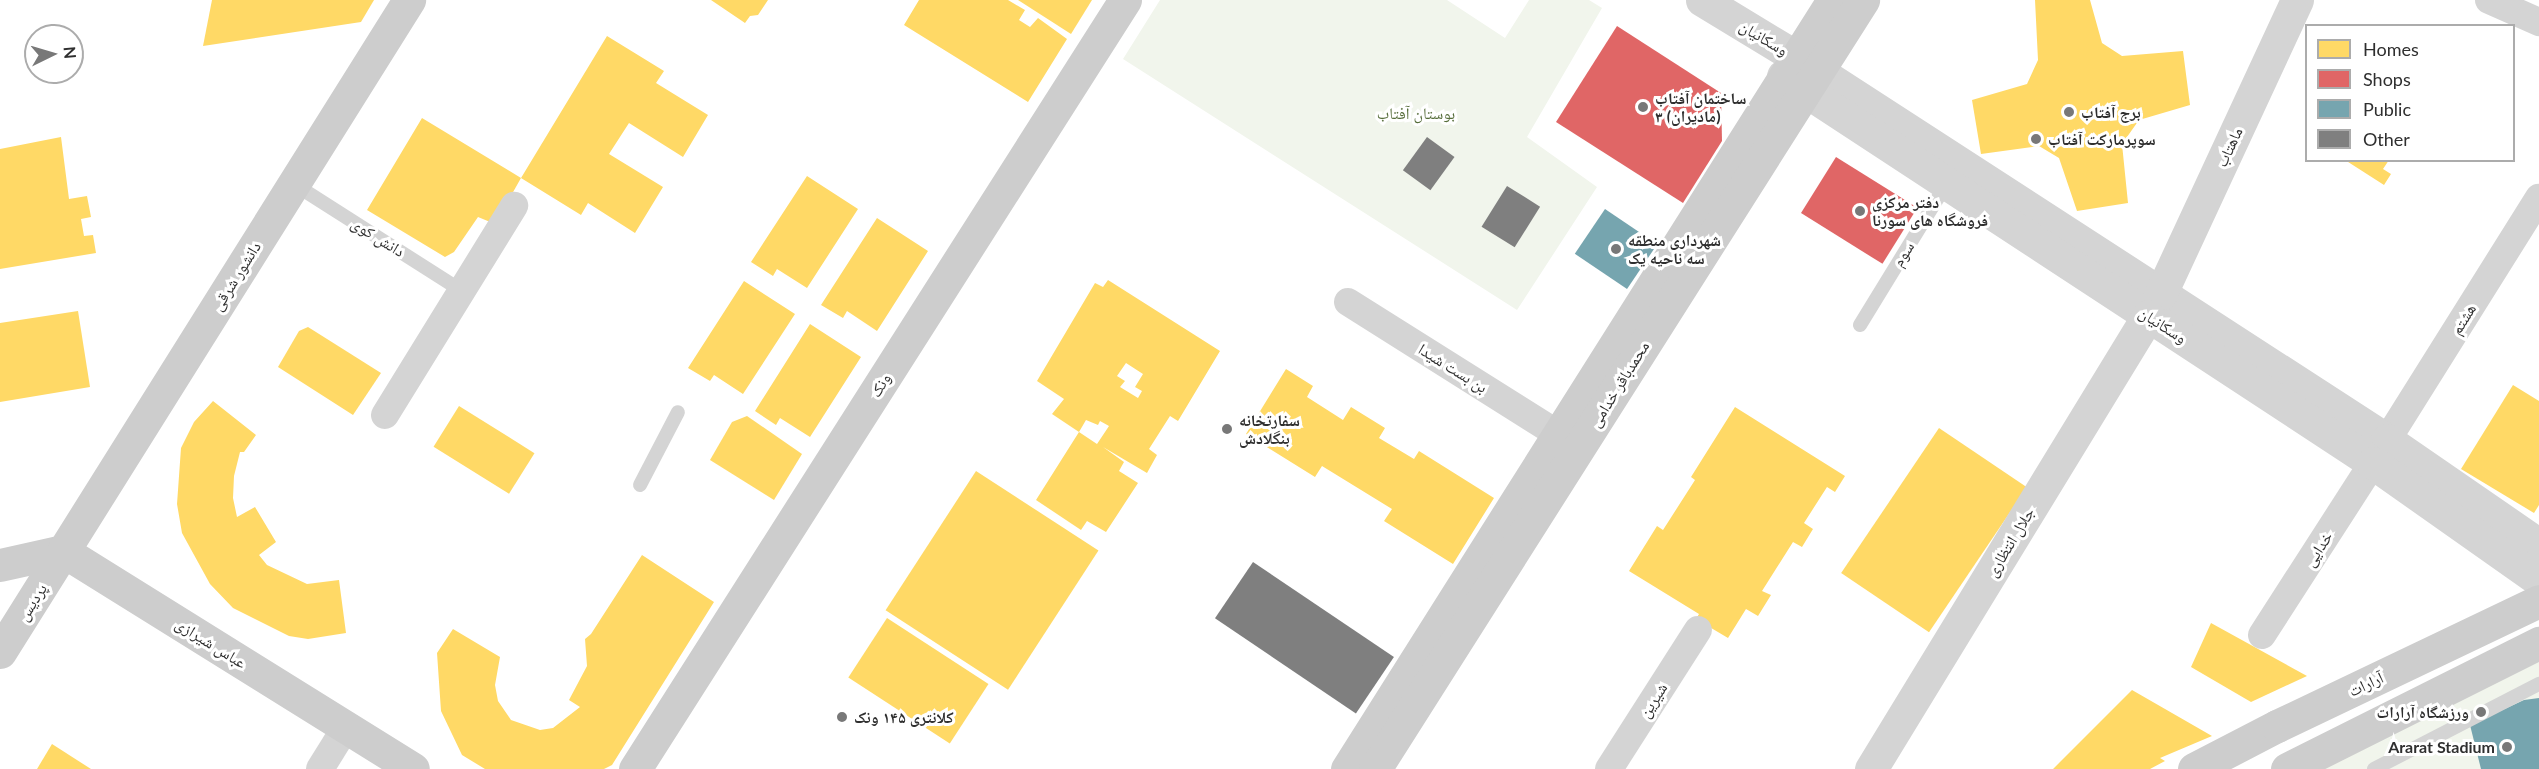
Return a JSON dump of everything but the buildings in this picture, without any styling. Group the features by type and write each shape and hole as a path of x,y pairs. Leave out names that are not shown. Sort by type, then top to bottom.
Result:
{"main road":[{"name":"دانشور شرقی","path":"63,551 409,0"},
{"name":"ونک","path":"635,769 1125,0"},
{"name":"محمدباقر خدامی","path":"1801,73 1833,0"},
{"name":"محمدباقر خدامی","path":"1375,769 1634,338 1801,73 1863,0"},
{"name":"محمدباقر خدامی","path":"1347,769 1558,434 1634,338"},
{"path":"0,565 63,551"},
{"name":"پردیس","path":"0,652 13,612 63,551"},
{"name":"عباس شیرازی","path":"63,551 413,769"},
{"name":"آرارات","path":"2194,769 2277,726 2539,601"},
{"path":"2287,769 2539,643"}],"street":[{"name":"وسکانیان","path":"1702,0 1947,183 2155,304"},
{"name":"ماهتاب","path":"2155,304 2297,0"},
{"path":"2489,0 2539,22"},
{"path":"1801,73 2380,451 2539,545"},
{"name":"هشتم","path":"2380,451 2539,198"},
{"path":"385,415 514,206"},
{"name":"بن بست شیدا","path":"1348,302 1558,434"},
{"name":"جلال انتظاری","path":"1871,769 2155,304"},
{"path":"2380,451 2539,580"},
{"name":"خدایی","path":"2262,635 2380,451"},
{"name":"شیرین","path":"1609,769 1698,630"},
{"path":"320,769 345,727"}],"lane":[{"name":"سوم","path":"1860,325 1947,183"},
{"name":"دانش کوی","path":"294,184 462,291"},
{"path":"640,484 678,412"},
{"path":"2374,769 2539,684"}],"green space":[{"name":"بوستان آفتاب","path":"1160,0 1447,0 1505,38 1529,0 1589,0 1602,8 1527,137 1597,187 1517,310 1123,59"},
{"name":"ورزشگاه آرارات","path":"2539,654 2539,769 2306,769"}],"place":[{"name":"ساختمان آفتاب ۳ (مادیران)","path":"1643,107"},
{"name":"برج آفتاب","path":"2069,112"},
{"name":"سوپرمارکت آفتاب","path":"2036,139"},
{"name":"دفتر مرکزی فروشگاه های سورنا","path":"1860,211"},
{"name":"شهرداری منطقه سه ناحیه یک","path":"1616,249"},
{"name":"سفارتخانه بنگلادش","path":"1227,429"},
{"name":"ورزشگاه آرارات","path":"2481,712"},
{"name":"کلانتری ۱۴۵ ونک","path":"842,717"},
{"name":"Ararat Stadium","path":"2507,747"}]}
